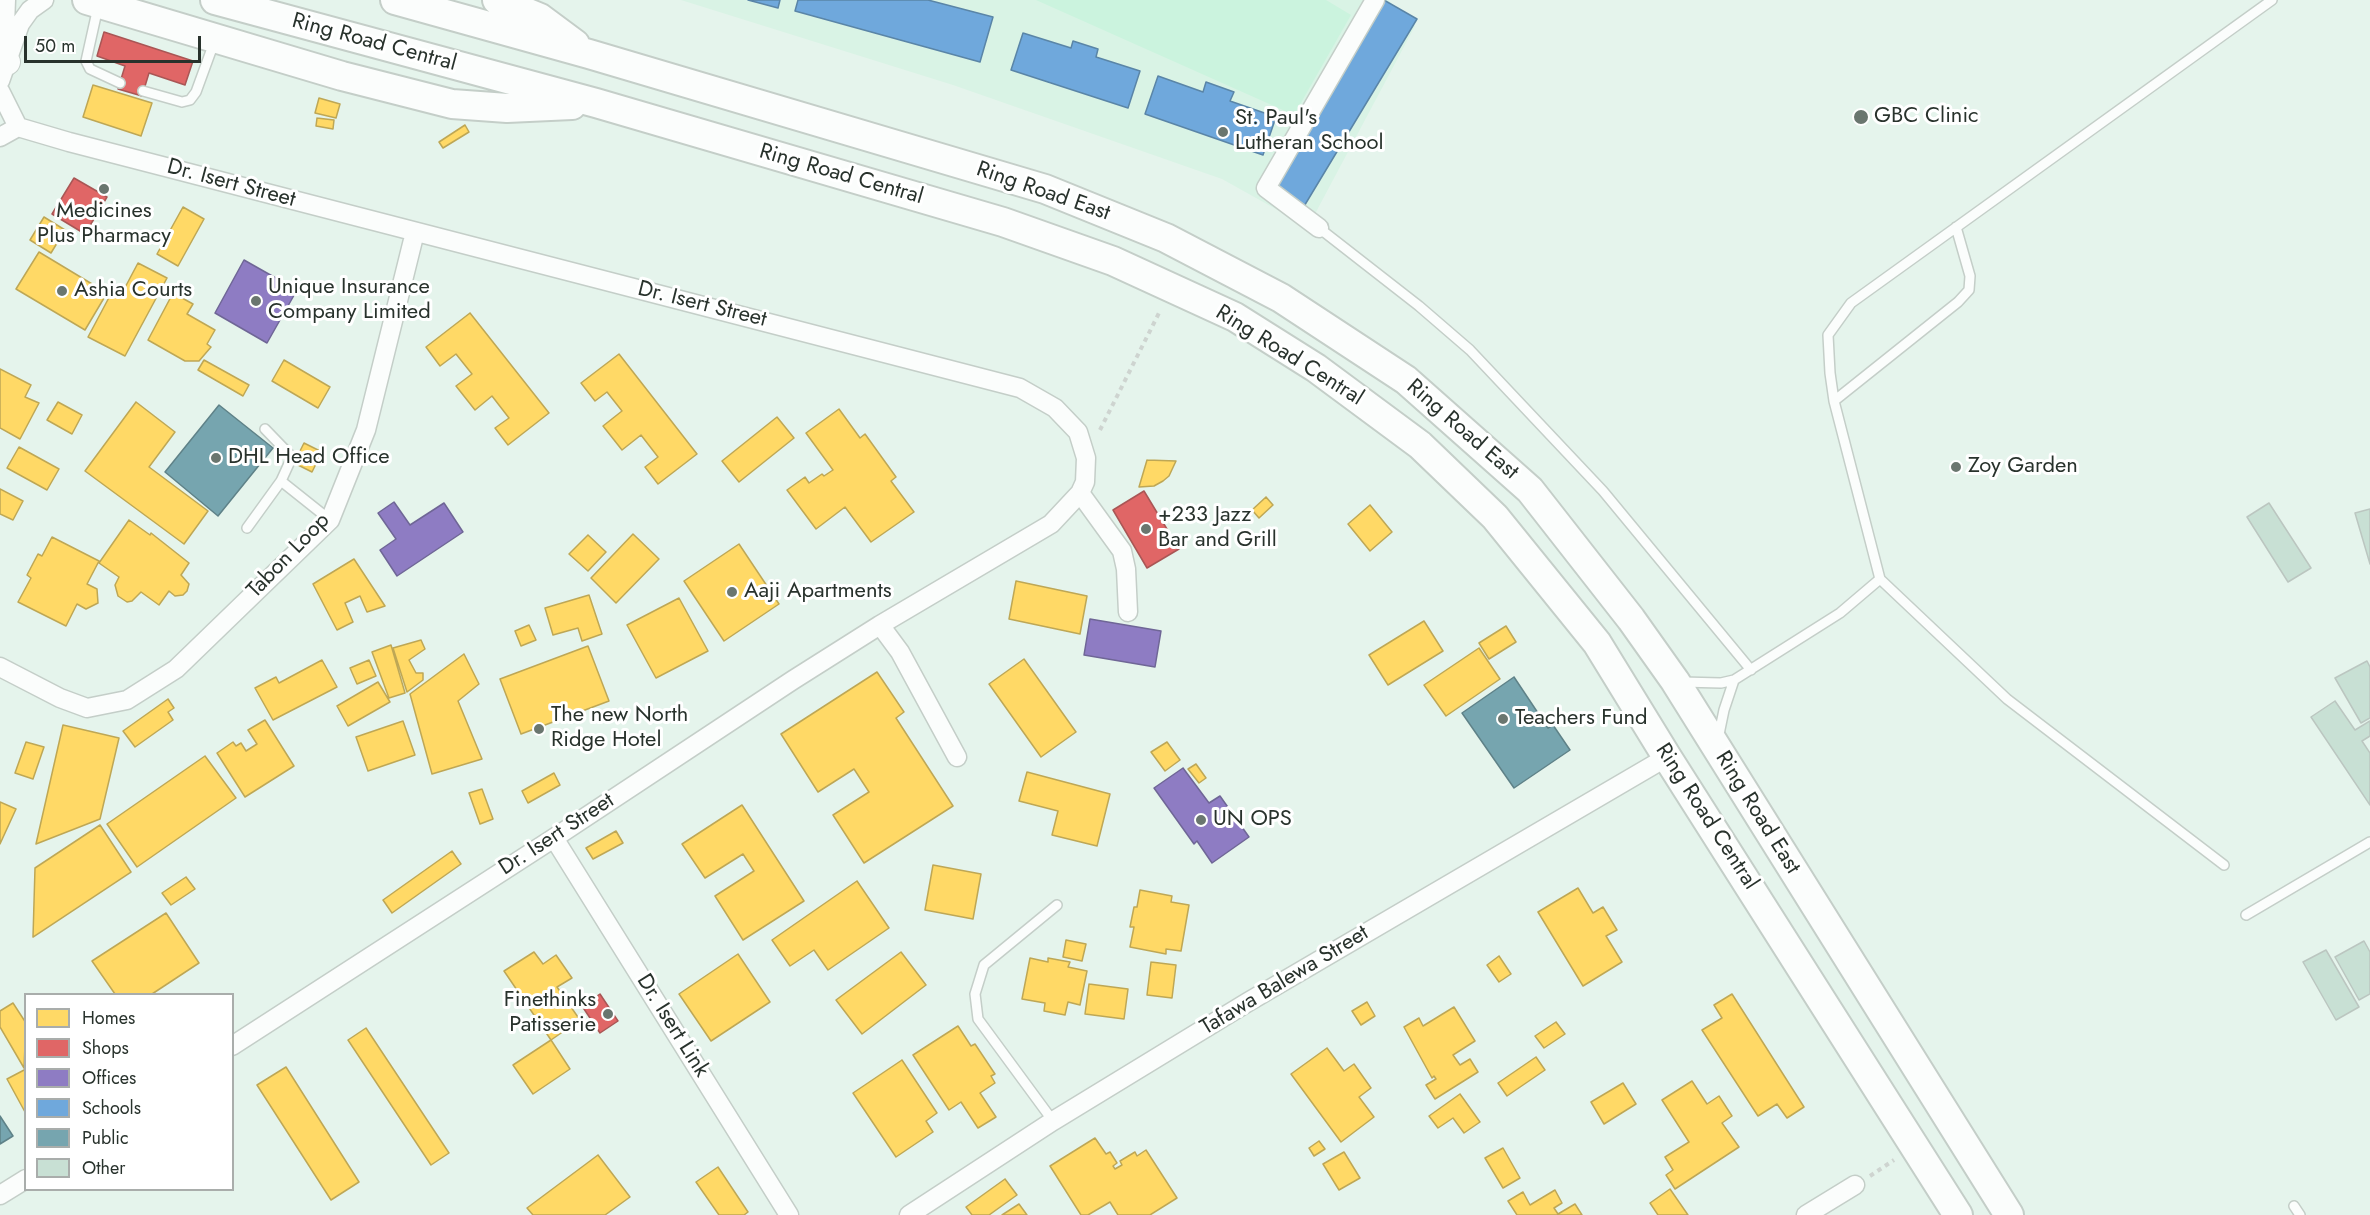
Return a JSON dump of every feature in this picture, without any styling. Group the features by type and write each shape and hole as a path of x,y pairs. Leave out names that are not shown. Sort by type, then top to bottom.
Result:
{"main road":[{"name":"Ring Road Central","path":"214,0 596,103 1003,222 1113,261 1171,288 1235,318 1316,368 1420,445 1495,517 1597,643 1958,1215"},
{"name":"Ring Road Central","path":"395,0 589,54"},
{"path":"497,0 540,18 589,54"},
{"path":"93,2 342,76 452,104 507,108 596,103"},
{"name":"Ring Road East","path":"589,54 1045,189 1166,238 1281,298 1406,380 1530,490 1631,619 1675,681 2008,1215"},
{"path":"1778,930 1815,906"}],"street":[{"path":"2,60 6,0"},
{"path":"2,60 20,24 30,10 44,0"},
{"path":"1319,228 1266,188 1376,0"},
{"path":"0,91 18,127 0,137"},
{"name":"Dr. Isert Street","path":"18,127 1020,388 1055,408 1063,416 1078,432 1086,458 1085,482 1080,493 1050,524 880,625 234,1045"},
{"name":"Tabon Loop","path":"0,667 60,698 87,708 127,700 176,669 330,520 366,430 415,232"},
{"path":"1080,493 1122,551 1126,569 1128,612"},
{"path":"880,625 900,652 957,757"},
{"name":"Tafawa Balewa Street","path":"909,1215 1053,1121 1248,1002 1667,757"},
{"name":"Dr. Isert Link","path":"554,838 789,1215"},
{"path":"0,1196 24,1180"},
{"path":"1806,1215 1855,1185"}],"lane":[{"path":"2224,865 2007,699 1880,579 1834,401 1828,335 1851,303 2272,0"},
{"path":"93,2 86,62 90,69 120,83"},
{"path":"143,91 182,102 190,100 196,92 216,38"},
{"path":"1834,401 1958,302 1969,290 1970,276 1956,227"},
{"path":"1319,228 1419,306 1470,350 1603,491 1751,670"},
{"path":"248,528 281,481 292,457 265,429"},
{"path":"281,481 330,520"},
{"path":"1675,681 1721,683 1734,680 1840,613 1880,579"},
{"path":"1717,750 1724,710 1734,680"},
{"path":"2246,915 2370,842"},
{"path":"1053,1121 978,1019 975,994 984,965 1057,905"}],"path":[{"path":"1086,458 1171,288"},
{"path":"1855,1185 1915,1147"}],"shaded area":[{"name":"St. Paul's Lutheran School","path":"681,0 1388,0 1415,26 1308,227 1222,179 953,85"},
{"path":"1036,0 1326,0 1351,15 1294,115"}],"building: Homes":[{"path":"93,85 152,103 141,136 83,117"},
{"path":"319,98 340,104 336,118 315,113"},
{"path":"317,118 334,120 333,129 316,126"},
{"path":"465,125 469,132 443,148 439,142"},
{"path":"183,207 204,219 178,266 157,254"},
{"path":"44,217 65,230 51,253 30,240"},
{"name":"Ashia Courts","path":"39,252 107,293 85,330 16,289"},
{"path":"138,263 167,278 125,356 88,337 113,290 121,295"},
{"path":"173,293 193,304 187,314 215,330 207,344 211,347 199,361 185,361 148,340"},
{"path":"470,313 549,413 508,445 495,428 509,418 492,396 475,410 456,386 472,374 456,354 440,366 426,347"},
{"path":"619,354 697,454 658,484 645,467 658,457 641,435 622,450 603,426 622,411 607,392 595,401 581,383"},
{"path":"204,360 249,385 243,396 198,370"},
{"path":"284,360 330,387 318,408 272,381"},
{"path":"0,369 31,385 25,397 39,403 20,439 0,428"},
{"path":"58,402 82,415 72,434 47,420"},
{"path":"136,402 175,432 149,467 208,511 184,544 85,471"},
{"path":"839,409 860,438 865,434 896,477 891,481 914,512 871,542 845,507 816,529 787,490 805,477 809,483 833,470 806,433"},
{"path":"777,417 794,438 739,482 722,461"},
{"path":"304,443 322,452 312,472 294,463"},
{"path":"19,447 59,469 47,490 7,468"},
{"path":"1147,460 1176,461 1169,476 1163,481 1154,486 1139,487"},
{"path":"0,489 23,501 13,520 0,514"},
{"path":"1266,497 1273,505 1259,518 1252,510"},
{"path":"1370,505 1392,532 1370,551 1348,524"},
{"path":"129,520 150,535 151,533 189,563 181,575 189,584 183,595 175,596 169,591 159,605 141,592 132,601 127,602 118,596 115,585 119,577 99,563"},
{"path":"633,534 659,559 616,603 591,578"},
{"path":"588,535 606,552 588,571 569,554"},
{"path":"52,537 99,561 87,584 97,589 98,603 86,609 77,604 66,626 18,602 31,578 27,575 38,554 42,556"},
{"name":"Aaji Apartments","path":"739,544 779,604 724,641 684,581"},
{"path":"354,559 385,606 367,612 360,596 345,603 353,622 337,630 313,584"},
{"path":"1016,581 1087,596 1080,634 1009,619"},
{"path":"589,595 602,634 582,641 578,628 553,635 545,608"},
{"path":"679,598 708,651 656,678 627,625"},
{"path":"1424,621 1443,651 1388,685 1369,655"},
{"path":"529,625 536,640 521,646 515,631"},
{"path":"1506,626 1516,642 1489,659 1479,643"},
{"path":"421,640 425,649 409,660 416,673 423,673 423,680 407,692 393,648"},
{"path":"391,645 405,693 389,698 372,652"},
{"path":"588,646 609,701 521,734 500,679"},
{"path":"1479,648 1500,679 1446,716 1424,685"},
{"path":"464,654 479,684 458,701 482,759 432,774 410,694"},
{"path":"1024,659 1076,732 1041,757 989,684"},
{"path":"322,660 337,687 273,720 255,688 276,677 279,683"},
{"path":"369,660 376,676 357,684 350,668"},
{"path":"877,672 904,712 896,718 953,806 864,863 833,815 869,792 854,769 818,792 781,734"},
{"path":"378,682 390,702 348,726 337,706"},
{"path":"168,699 174,708 168,712 173,720 135,747 123,731"},
{"path":"265,720 294,766 245,797 217,753 233,742 236,746 241,743 246,751 257,744 248,730"},
{"path":"403,721 415,755 368,771 356,737"},
{"path":"63,725 119,738 100,819 36,844"},
{"path":"26,742 44,747 33,779 15,773"},
{"path":"1167,742 1180,760 1165,771 1151,752"},
{"path":"205,756 236,798 137,867 107,824"},
{"path":"1196,764 1206,778 1199,783 1188,769"},
{"path":"1027,772 1110,794 1097,846 1052,835 1058,811 1019,801"},
{"path":"554,773 560,785 528,803 522,791"},
{"path":"482,789 493,819 480,824 469,793"},
{"path":"0,802 16,809 0,844"},
{"path":"742,805 804,901 743,940 715,896 754,871 743,854 705,878 682,844"},
{"path":"100,825 131,872 33,937 35,868"},
{"path":"616,831 623,843 593,859 586,848"},
{"path":"452,851 461,864 392,913 383,900"},
{"path":"933,865 981,874 973,919 925,910"},
{"path":"186,877 195,889 171,905 162,893"},
{"path":"857,881 889,928 828,970 814,950 790,966 772,940"},
{"path":"1578,888 1593,913 1603,907 1617,930 1606,936 1622,962 1583,986 1538,912"},
{"path":"1140,890 1172,896 1171,902 1189,905 1181,951 1166,949 1166,954 1130,947 1134,927 1130,927"},
{"path":"166,913 199,963 154,993 114,993 92,961"},
{"path":"1066,940 1086,944 1082,961 1063,957"},
{"path":"534,952 543,964 556,955 572,978 557,987 580,1020 551,1040 504,971"},
{"path":"901,952 926,985 862,1034 836,1000"},
{"path":"738,954 770,1002 711,1041 679,994"},
{"path":"1499,956 1511,974 1499,982 1487,965"},
{"path":"1030,958 1048,962 1048,958 1070,962 1068,967 1087,971 1080,1005 1068,1002 1065,1015 1044,1011 1045,1003 1022,999"},
{"path":"1151,962 1176,965 1172,998 1147,995"},
{"path":"1089,984 1128,989 1124,1019 1085,1014"},
{"path":"1732,994 1804,1107 1787,1118 1777,1104 1758,1116 1702,1030 1722,1018 1714,1005"},
{"path":"1367,1002 1375,1016 1361,1025 1352,1011"},
{"path":"13,1003 24,1020 24,1068 0,1027 0,1011"},
{"path":"1454,1007 1475,1041 1453,1055 1460,1065 1470,1059 1478,1072 1435,1099 1426,1085 1436,1079 1434,1076 1432,1078 1404,1027 1419,1018 1423,1026"},
{"path":"1556,1022 1565,1034 1544,1048 1535,1036"},
{"path":"958,1026 971,1046 975,1044 995,1074 991,1076 995,1083 980,1093 996,1117 978,1128 961,1102 949,1110 913,1055"},
{"path":"366,1028 449,1153 431,1165 348,1040"},
{"path":"551,1040 570,1069 533,1094 513,1065"},
{"path":"1327,1048 1344,1071 1354,1064 1371,1088 1359,1097 1374,1117 1341,1142 1291,1074"},
{"path":"1536,1057 1545,1070 1507,1096 1498,1083"},
{"path":"902,1060 937,1113 926,1121 933,1132 896,1157 853,1093"},
{"path":"286,1067 359,1182 331,1200 257,1085"},
{"path":"24,1070 24,1110 7,1079"},
{"path":"1692,1081 1707,1104 1719,1096 1732,1116 1722,1123 1739,1147 1675,1189 1666,1175 1673,1170 1665,1157 1689,1142 1662,1100"},
{"path":"1623,1083 1636,1104 1604,1124 1591,1102"},
{"path":"1460,1094 1480,1122 1464,1133 1453,1118 1438,1128 1429,1116"},
{"path":"1095,1138 1106,1154 1110,1152 1117,1163 1113,1166 1115,1169 1122,1165 1120,1161 1135,1152 1137,1156 1146,1150 1177,1198 1150,1215 1118,1215 1110,1202 1088,1215 1081,1215 1050,1166"},
{"path":"1319,1141 1325,1149 1314,1156 1309,1148"},
{"path":"1503,1148 1520,1178 1503,1188 1485,1158"},
{"path":"1344,1152 1360,1178 1339,1190 1323,1164"},
{"path":"598,1155 630,1197 605,1215 533,1215 527,1208"},
{"path":"718,1167 748,1212 744,1215 719,1215 696,1182"},
{"path":"1005,1179 1017,1195 989,1215 972,1215 966,1207"},
{"path":"1670,1189 1688,1215 1658,1215 1650,1203"},
{"path":"1555,1190 1562,1203 1554,1208 1558,1214 1575,1204 1582,1215 1517,1215 1508,1201 1523,1192 1530,1205"},
{"path":"1019,1204 1027,1215 1002,1215"}],"building: Shops":[{"path":"104,32 193,61 185,85 149,73 142,96 118,89 125,66 97,56"},
{"path":"74,178 107,197 85,234 52,214"},
{"name":"+233 Jazz Bar and Grill","path":"1144,491 1179,549 1147,568 1113,510"},
{"path":"600,994 618,1021 600,1033 582,1006"}],"building: Offices":[{"name":"Unique Insurance Company Limited","path":"244,260 297,290 267,343 215,313"},
{"path":"394,502 410,525 444,503 463,532 397,576 380,550 396,539 378,513"},
{"path":"1090,619 1161,631 1155,667 1084,655"},
{"path":"1183,768 1209,803 1220,796 1249,837 1212,863 1197,841 1194,844 1154,788"}],"building: Schools":[{"path":"748,0 780,0 778,8"},
{"path":"798,0 928,0 993,17 980,62 795,11"},
{"path":"1384,0 1417,19 1303,208 1271,188"},
{"path":"1023,33 1071,48 1073,41 1098,49 1096,57 1140,71 1128,108 1011,70"},
{"path":"1158,76 1203,92 1206,82 1234,92 1230,101 1276,117 1263,155 1145,114"}],"building: Public":[{"path":"219,405 273,448 218,516 165,472"},
{"path":"1514,677 1548,728 1553,725 1570,750 1514,788 1462,713"},
{"path":"0,1116 13,1136 0,1144"}],"building: Other":[{"path":"2269,503 2311,568 2288,582 2247,517"},
{"path":"2370,509 2370,564 2355,513"},
{"path":"2367,661 2370,667 2370,718 2361,723 2335,678"},
{"path":"2335,701 2355,730 2370,721 2370,736 2362,741 2370,753 2370,805 2311,717"},
{"path":"2364,941 2370,952 2370,994 2359,1000 2335,957"},
{"path":"2326,950 2359,1007 2336,1020 2303,962"}],"place":[{"name":"GBC Clinic","path":"1861,117"},
{"name":"St. Paul's Lutheran School","path":"1223,132"},
{"name":"Medicines Plus Pharmacy","path":"104,189"},
{"name":"Ashia Courts","path":"62,291"},
{"name":"Unique Insurance Company Limited","path":"256,301"},
{"name":"DHL Head Office","path":"216,458"},
{"name":"Zoy Garden","path":"1956,467"},
{"name":"+233 Jazz Bar and Grill","path":"1146,529"},
{"name":"Aaji Apartments","path":"732,592"},
{"name":"Teachers Fund","path":"1503,719"},
{"name":"The new North Ridge Hotel","path":"539,729"},
{"name":"UN OPS","path":"1201,820"},
{"name":"Finethinks Patisserie","path":"608,1014"}]}
